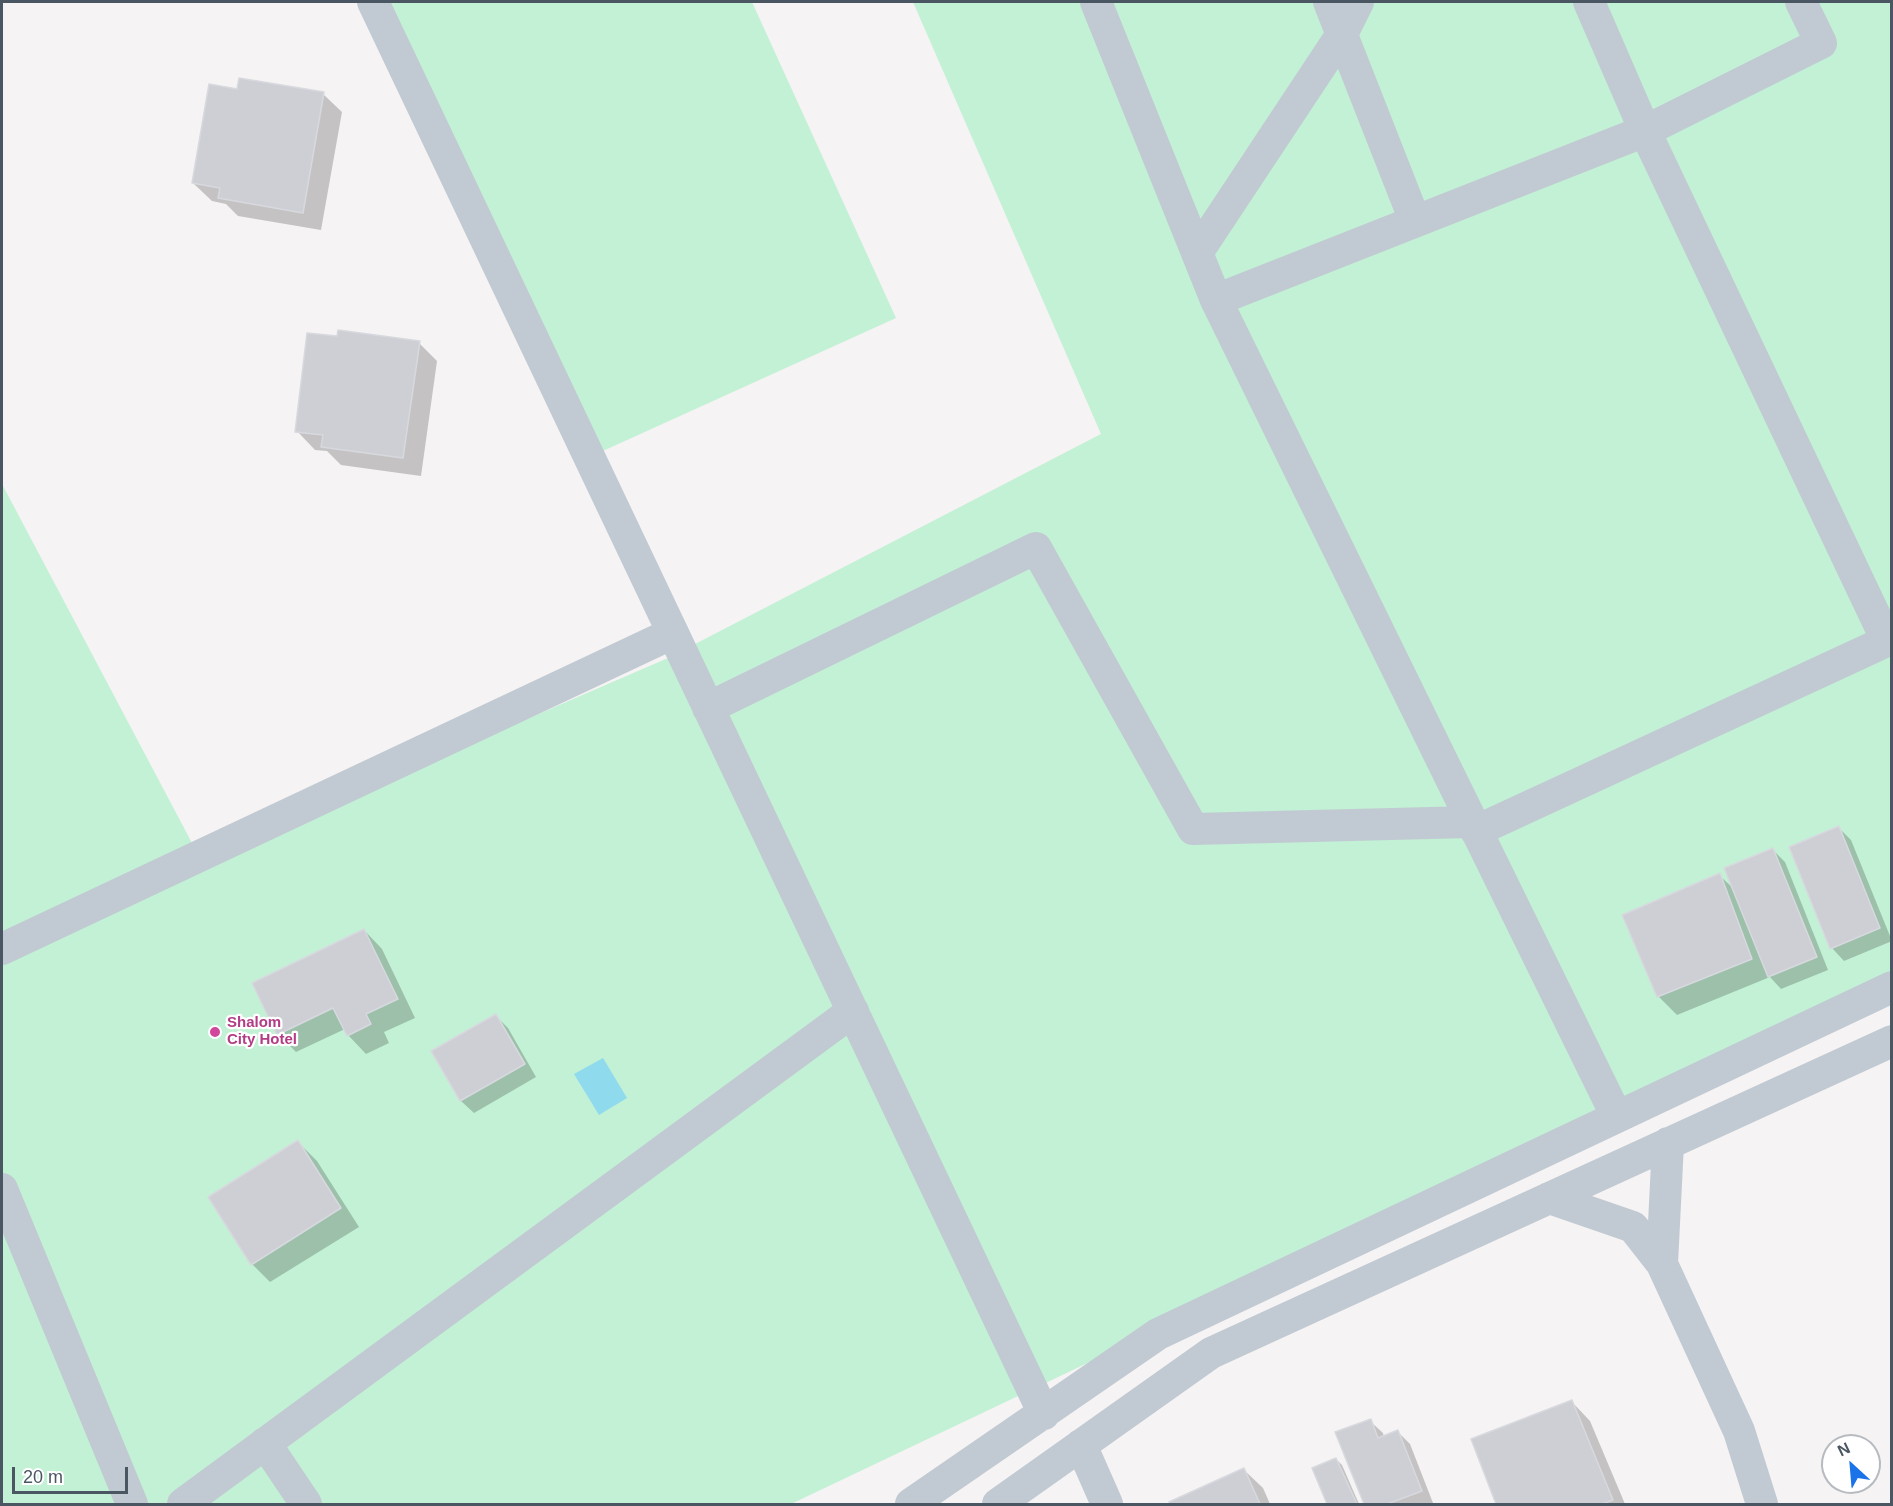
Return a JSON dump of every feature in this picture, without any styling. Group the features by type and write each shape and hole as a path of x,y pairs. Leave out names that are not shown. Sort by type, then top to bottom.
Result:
{"street":[{"path":"373,2 1044,1414"},
{"path":"1096,2 1216,300 1617,1117"},
{"path":"1329,2 1415,221"},
{"path":"1197,253 1342,34 1358,2"},
{"path":"708,708 1036,548 1193,829 1474,826 1887,641 1645,131 1589,2"},
{"path":"1216,300 1645,131 1821,43 1801,2"},
{"path":"2,949 674,633"},
{"path":"911,1504 1158,1334 1892,987"},
{"path":"183,1504 853,1011"},
{"path":"998,1504 1211,1353 1892,1041"},
{"path":"1662,1264 1668,1143"},
{"path":"2,1189 132,1504"},
{"path":"1549,1198 1633,1227 1662,1264 1739,1431 1762,1504"},
{"path":"265,1443 306,1504"},
{"path":"1081,1445 1107,1504"}],"green space":[{"path":"388,2 752,2 896,318 594,455"},
{"path":"913,2 1891,2 1891,981 791,1504 2,1504 2,484 201,860 668,658 1101,434"}],"water":[{"path":"603,1058 627,1098 599,1115 574,1074"}],"building":[{"path":"239,78 324,92 303,213 218,198 220,188 192,183 209,84 237,89"},
{"path":"338,330 420,341 403,458 321,447 323,435 295,432 307,333 337,336"},
{"path":"1839,826 1880,928 1830,949 1789,847"},
{"path":"1773,848 1817,957 1768,977 1724,868"},
{"path":"1720,873 1752,959 1657,997 1622,915"},
{"path":"364,929 398,999 366,1014 371,1024 347,1036 333,1008 277,1035 252,983"},
{"path":"496,1014 525,1064 460,1101 431,1051"},
{"path":"298,1140 341,1208 251,1265 208,1197"},
{"path":"1572,1400 1613,1500 1602,1504 1496,1504 1471,1439"},
{"path":"1371,1419 1378,1438 1398,1430 1422,1491 1387,1504 1364,1504 1335,1432"},
{"path":"1336,1458 1357,1504 1327,1504 1312,1468"},
{"path":"1244,1468 1260,1504 1170,1504 1169,1502"}],"place":[{"name":"Shalom City Hotel","path":"215,1032"}]}
